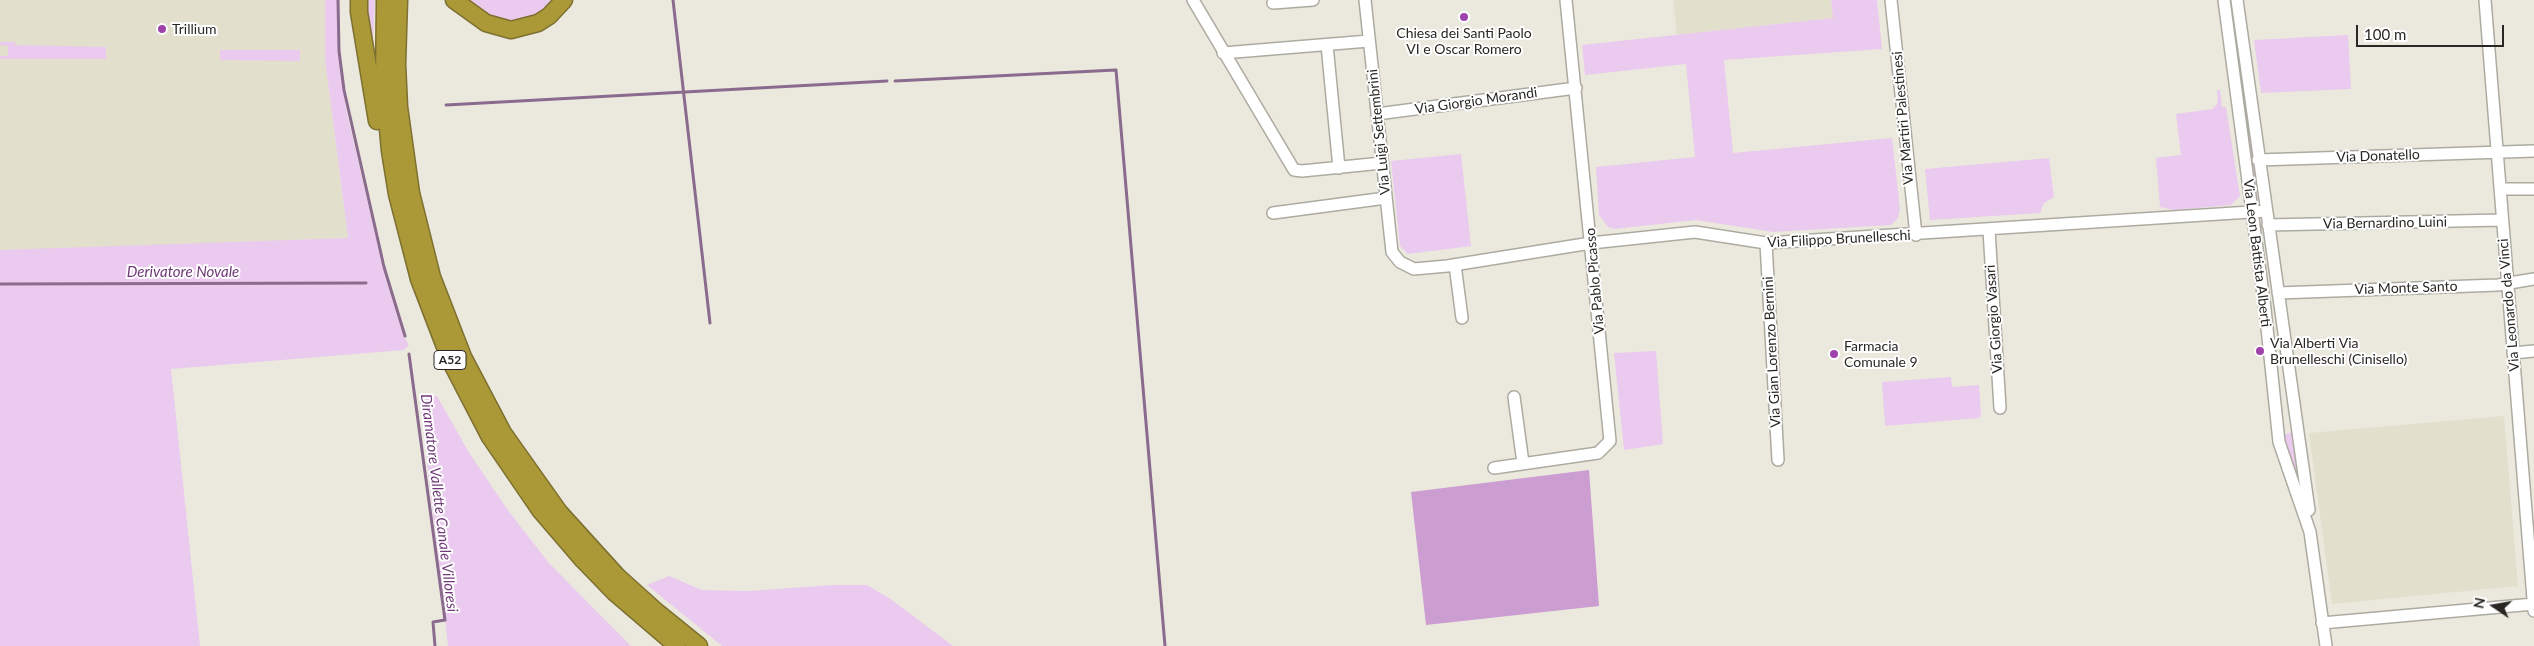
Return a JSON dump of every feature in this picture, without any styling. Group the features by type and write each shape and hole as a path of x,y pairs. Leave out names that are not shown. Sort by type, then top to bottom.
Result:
{"highway":[{"name":"A52","path":"359,0 359,12 393,214 406,237"},
{"name":"A52","path":"385,0 384,64 393,173 406,237 441,340 469,400 502,456 540,510 583,560 630,607 677,646"},
{"name":"A52","path":"399,0 397,64 399,107 411,193 430,270 463,357 512,447 566,521 625,584 699,646"},
{"path":"454,0 486,23 511,30 538,23 549,16 564,0"}],"street":[{"path":"1193,0 1294,170 1340,168 1382,163"},
{"path":"1273,3 1313,0"},
{"name":"Via Luigi Settembrini","path":"1365,0 1392,252 1400,262"},
{"name":"Via Pablo Picasso","path":"1494,468 1598,453 1610,441 1592,243 1566,0"},
{"name":"Via Martiri Palestinesi","path":"1891,0 1916,235"},
{"name":"Via Leon Battista Alberti","path":"2224,0 2260,211 2268,225 2291,393 2305,472 2310,532 2326,646"},
{"name":"Via Leon Battista Alberti","path":"2237,0 2258,160 2260,211 2282,455 2301,500 2310,532"},
{"name":"Via Leonardo da Vinci","path":"2485,0 2534,611"},
{"path":"1223,53 1369,41"},
{"path":"1327,45 1340,168"},
{"name":"Via Giorgio Morandi","path":"1377,114 1576,88"},
{"name":"Via Donatello","path":"2258,160 2534,151"},
{"path":"2500,189 2534,188"},
{"path":"1273,213 1386,198"},
{"path":"2260,211 2268,251 2274,268"},
{"name":"Via Filippo Brunelleschi","path":"1400,262 1419,269 1592,243 1695,232 1766,243 1916,235 2260,211"},
{"name":"Via Bernardino Luini","path":"2268,225 2502,220"},
{"name":"Via Giorgio Vasari","path":"1989,230 2000,408"},
{"name":"Via Gian Lorenzo Bernini","path":"1766,243 1778,460"},
{"path":"1455,265 1462,318"},
{"name":"Via Monte Santo","path":"2278,294 2508,283 2534,279"},
{"path":"2513,353 2534,351"},
{"path":"2276,402 2282,423 2288,426 2291,419 2291,393"},
{"path":"1514,397 1523,463"},
{"path":"2322,623 2534,604"}],"shaded area":[{"path":"0,0 325,0 325,59 348,238 0,252"},
{"path":"325,0 337,0 338,52 346,109 384,273 403,335 409,345 404,350 171,369 200,646 0,646 0,250 348,238 325,59"},
{"path":"367,0 375,0 372,57"},
{"path":"463,0 559,0 536,20 500,23"},
{"path":"1673,0 1831,0 1833,18 1677,35"},
{"path":"1831,0 1877,0 1882,49 1724,60 1733,153 1892,138 1900,209 1898,218 1891,225 1773,232 1696,220 1614,229 1608,227 1599,215 1596,167 1695,157 1686,64 1585,75 1582,45 1833,18"},
{"path":"2228,0 2231,0 2257,189 2253,190"},
{"path":"2348,35 2351,89 2261,93 2254,40"},
{"path":"0,42 15,42 15,45 106,47 106,59 0,59 0,56 8,56 8,46 0,45"},
{"path":"220,50 300,50 300,61 220,60"},
{"path":"2217,90 2220,90 2222,107 2226,107 2240,196 2231,205 2174,210 2160,207 2156,158 2181,155 2176,114 2213,109 2218,102"},
{"path":"1461,154 1471,246 1408,254 1400,246 1391,161"},
{"path":"2049,158 2054,197 2044,203 2040,213 1930,220 1925,169"},
{"path":"1656,351 1663,444 1624,450 1614,353"},
{"path":"1951,377 1952,387 1979,385 1981,415 1979,418 1885,426 1882,382"},
{"path":"437,396 468,451 507,509 548,562 631,646 448,646 420,400"},
{"path":"2504,416 2518,586 2332,604 2309,433"},
{"path":"2294,427 2302,491 2282,436 2291,432"},
{"path":"1589,470 1599,606 1426,625 1411,492"},
{"path":"669,576 702,590 748,591 833,585 867,585 892,600 953,646 722,646 647,585"}],"waterway":[{"path":"338,0 339,51 344,90 384,267 405,336"},
{"path":"673,0 710,323"},
{"path":"895,81 1116,70 1165,646"},
{"path":"446,105 887,81"},
{"name":"Derivatore Novale","path":"0,284 366,283"},
{"name":"Diramatore Vallette Canale Villoresi","path":"409,354 445,620 433,622 435,646"}],"place":[{"name":"Chiesa dei Santi Paolo VI e Oscar Romero","path":"1464,17"},
{"name":"Trillium","path":"162,29"},
{"name":"Via Alberti Via Brunelleschi (Cinisello)","path":"2260,351"},
{"name":"Farmacia Comunale 9","path":"1834,354"}]}
